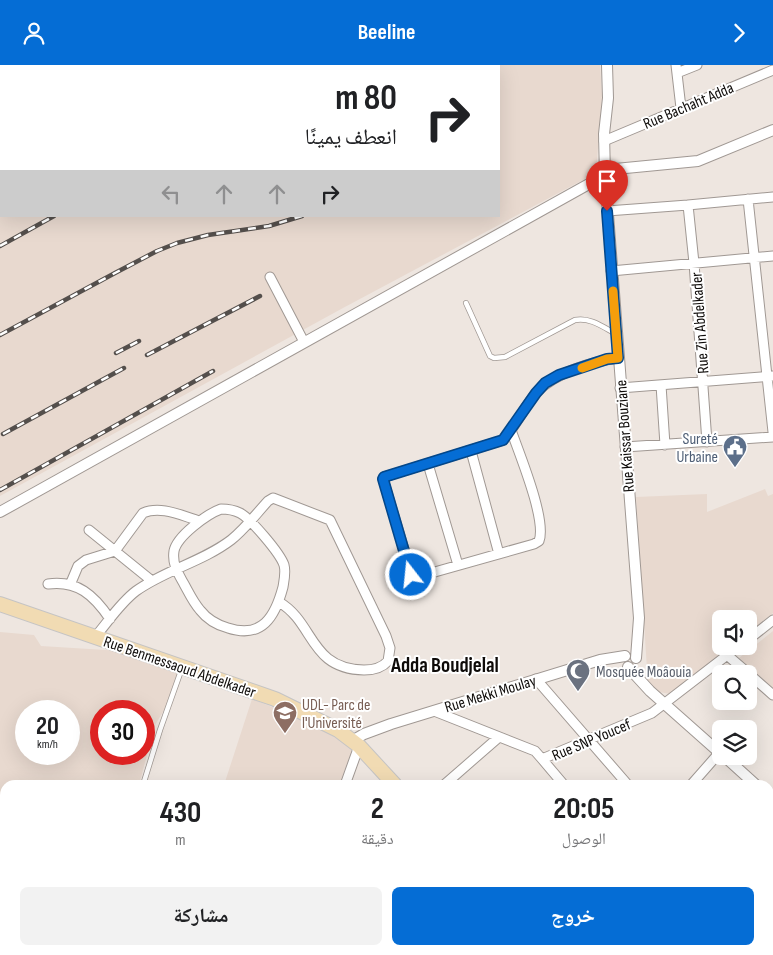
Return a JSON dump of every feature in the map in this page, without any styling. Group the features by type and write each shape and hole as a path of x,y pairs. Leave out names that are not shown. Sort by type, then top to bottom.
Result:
{"main road":[{"name":"Rue Benmessaoud Abdelkader","path":"0,604 275,699 329,725 356,743 390,780"}],"street":[{"name":"Rue Kaissar Bouziane","path":"607,65 608,98 604,141 607,211 638,627 630,660"},
{"path":"682,108 677,69 697,65"},
{"name":"Rue Bachaht Adda","path":"604,141 773,70"},
{"path":"0,512 605,173 698,161 773,130"},
{"path":"607,211 773,197"},
{"path":"748,199 770,377 773,432"},
{"name":"Rue Zin Abdelkader","path":"688,205 707,442"},
{"path":"611,271 773,255"},
{"path":"270,277 304,342"},
{"path":"511,430 536,504 540,537 538,542 416,577 411,575 383,479 387,475 503,440 545,383 559,375 607,359 618,358"},
{"path":"620,388 770,377"},
{"path":"661,385 665,445"},
{"path":"625,447 773,437"},
{"path":"471,451 499,554"},
{"path":"428,463 458,565"},
{"path":"95,637 134,593 152,581 231,540 271,498 329,519 386,636 390,648 388,661 379,668 361,670 350,668 329,659 315,646 299,619 291,610 279,602"},
{"path":"70,585 78,566 86,560 114,551 143,513 158,509 200,521"},
{"path":"221,509 239,512 277,552 284,565 284,584 275,611 257,629 251,632 223,627 214,622 193,601 176,569 174,558 176,543 200,521 221,509"},
{"path":"89,530 152,581"},
{"path":"48,584 59,583 83,590 94,599 110,619"},
{"path":"757,633 773,620"},
{"path":"728,655 739,665"},
{"name":"Rue SNP Youcef","path":"434,711 537,752 542,759 652,713 728,655"},
{"name":"Rue Mekki Moulay","path":"356,743 364,734 391,724 536,679 600,660 630,660"},
{"path":"630,660 644,685 712,745"},
{"path":"536,679 624,780"},
{"path":"757,681 773,695"},
{"path":"450,780 499,737"},
{"path":"346,780 356,743"},
{"path":"542,759 560,780"},
{"path":"696,780 712,764"},
{"path":"734,765 751,780"}],"lane":[{"path":"466,303 490,356 494,358 505,357 575,320 583,318 616,335"},
{"path":"145,780 182,667"}],"shaded area":[{"path":"500,65 600,65 602,95 596,173 343,308 0,496 0,217 500,217"},
{"path":"765,489 768,496 773,494 773,613 757,626 757,610 712,610 712,655 720,655 670,694 654,691 648,685 636,497 707,494 707,512"},
{"path":"773,631 773,688 757,674 757,665 747,665 739,658 743,655 757,655 757,644"},
{"path":"0,632 34,635 41,646 122,651 179,671 166,707 155,725 155,700 90,700 90,765 144,765 140,780 0,780"},
{"name":"UDL- Parc de l'Université","path":"252,699 305,720 353,748 341,780 226,780"}],"railway":[{"path":"0,246 52,217"},
{"path":"0,335 157,251 177,243 208,235 269,226 299,217"},
{"path":"147,355 260,296"},
{"path":"116,353 139,341"},
{"path":"3,434 124,368"},
{"path":"0,490 213,371"}],"slow traffic":[{"path":"582,368 607,359 618,358 613,291"}],"place":[{"name":"Sureté Urbaine","path":"735,468"},
{"name":"Mosquée Moâouia","path":"578,692"},
{"name":"UDL- Parc de l'Université","path":"285,734"}],"district":[{"name":"Adda Boudjelal","path":"445,665"}],"route":[{"path":"411,575 384,477 503,440 508,436 536,393 545,383 559,375 607,359 618,358 607,211"}]}
